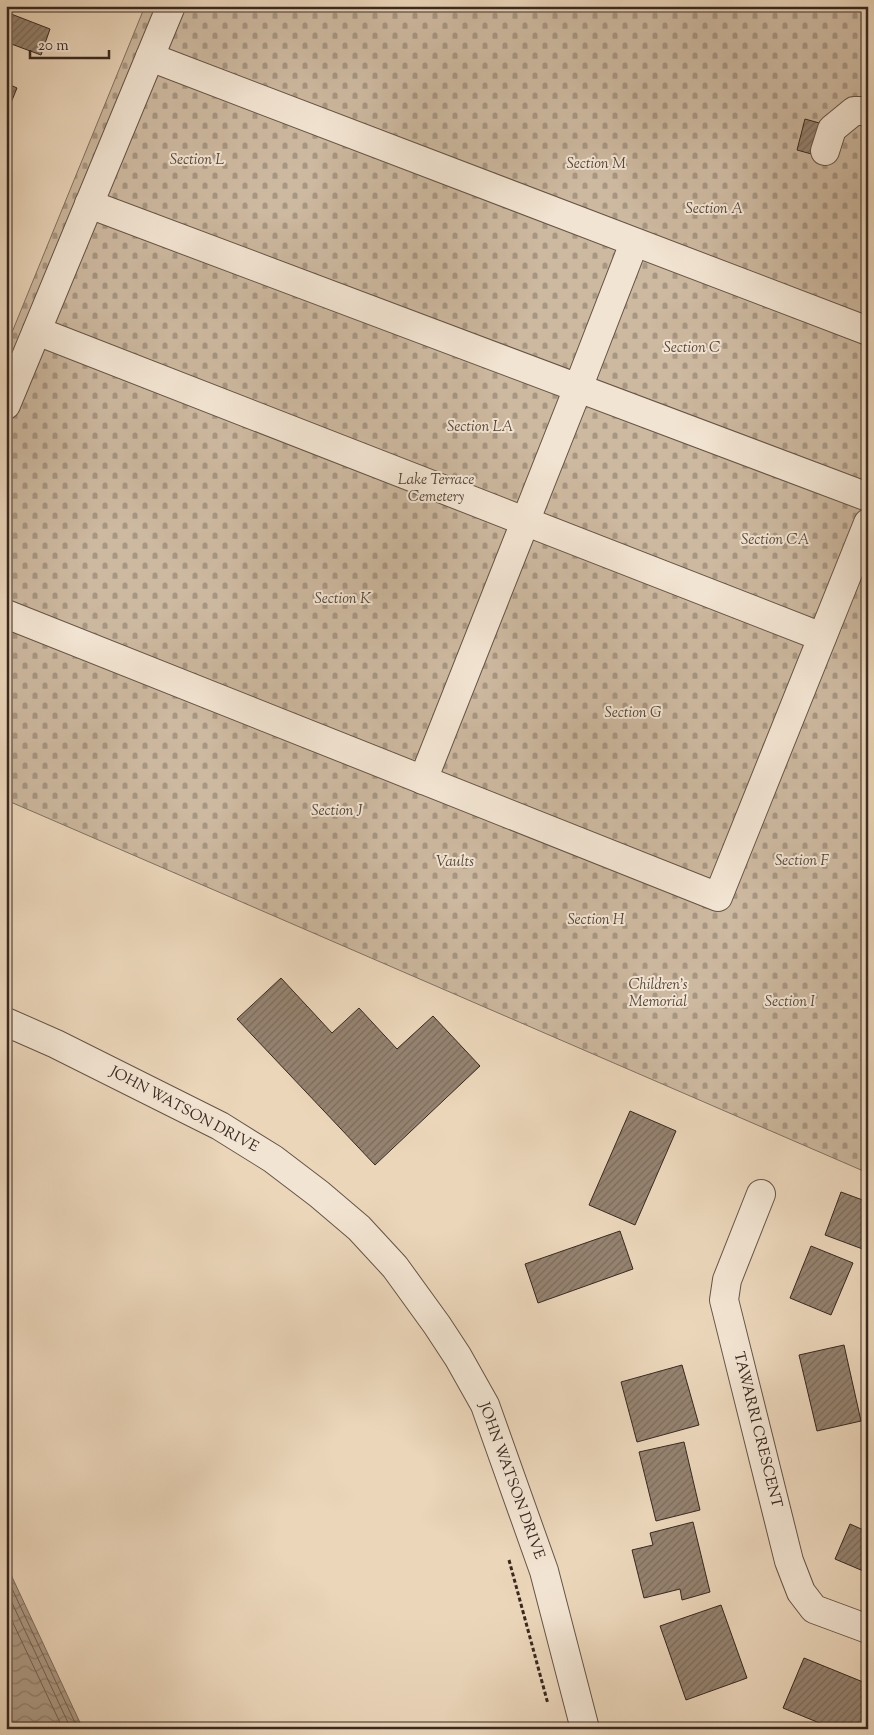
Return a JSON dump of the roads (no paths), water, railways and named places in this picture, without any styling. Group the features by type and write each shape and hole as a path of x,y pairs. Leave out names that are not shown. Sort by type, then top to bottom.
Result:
{"street":[{"path":"6,405 171,6"},
{"path":"150,57 868,331"},
{"path":"825,151 832,129 854,111 868,111"},
{"path":"89,204 868,497"},
{"path":"423,780 634,243"},
{"path":"37,331 822,637"},
{"path":"6,614 718,897 868,523"},
{"name":"JOHN WATSON DRIVE","path":"6,1022 56,1044 203,1117 274,1159 359,1228 395,1267 458,1357 485,1405 544,1571 585,1729"},
{"name":"TAWARRI CRESCENT","path":"761,1194 728,1280 724,1300 789,1561 801,1592 814,1609 868,1629"}],"water":[{"path":"6,1564 83,1729 6,1729"}],"park label":[{"name":"Section L","path":"197,160"},
{"name":"Section M","path":"596,164"},
{"name":"Section A","path":"714,209"},
{"name":"Section C","path":"692,348"},
{"name":"Section LA","path":"480,427"},
{"name":"Lake Terrace Cemetery","path":"436,488"},
{"name":"Section CA","path":"775,540"},
{"name":"Section K","path":"343,599"},
{"name":"Section G","path":"633,713"},
{"name":"Section J","path":"337,811"},
{"name":"Section F","path":"802,861"},
{"name":"Vaults","path":"455,862"},
{"name":"Section H","path":"596,920"},
{"name":"Children's Memorial","path":"658,994"},
{"name":"Section I","path":"790,1002"}]}
